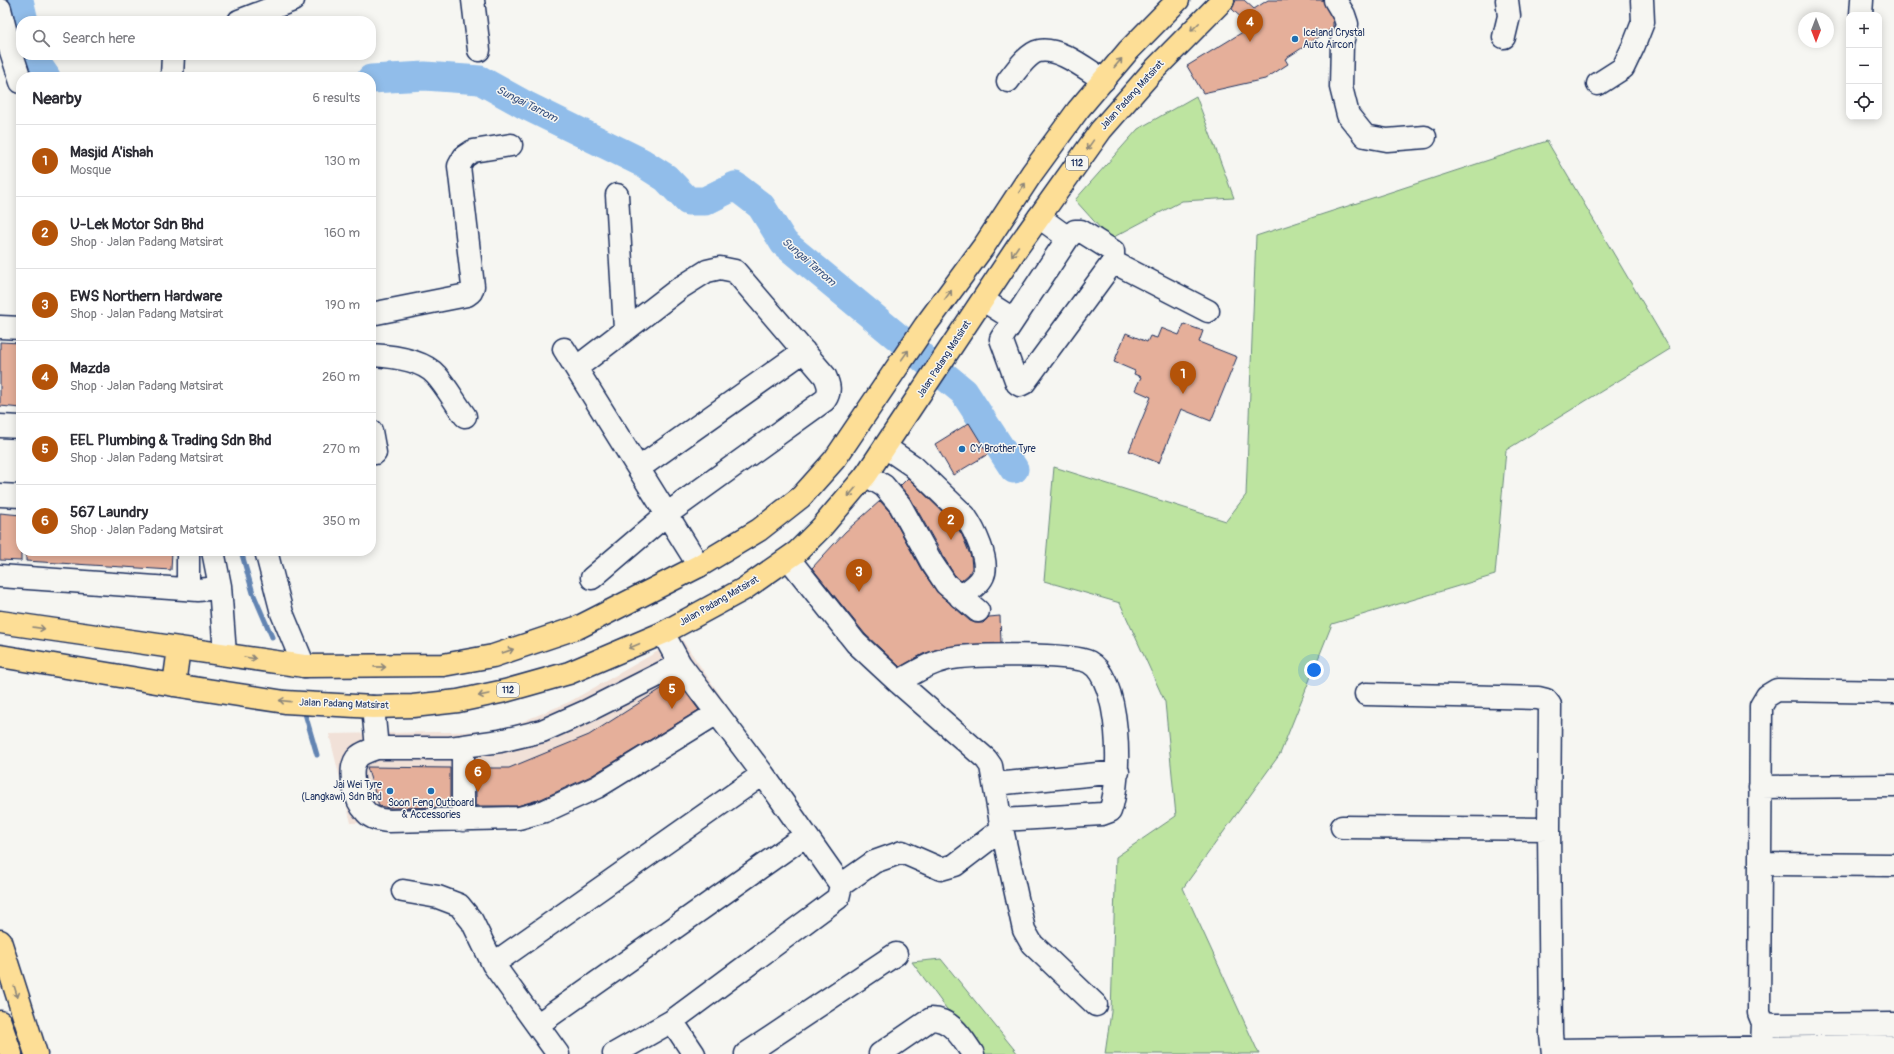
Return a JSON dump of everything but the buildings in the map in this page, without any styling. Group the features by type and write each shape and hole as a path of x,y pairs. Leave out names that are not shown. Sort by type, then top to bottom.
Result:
{"main road":[{"path":"0,622 304,666 443,665 493,656 579,626 699,566 759,530 801,497 835,459 925,326 984,246 1032,173 1078,110 1128,51 1178,0"},
{"name":"Jalan Padang Matsirat","path":"0,656 285,702 373,707 413,706 458,701 505,691 569,673 663,633 744,590 790,559 822,528 866,475 1039,217 1100,130 1151,73 1223,0"},
{"path":"174,685 179,648"},
{"path":"0,941 36,1054"},
{"path":"5,1039 29,1033"}],"street":[{"path":"252,16 293,0"},
{"path":"473,0 479,50"},
{"path":"1335,0 1344,15 1347,24 1342,43 1341,86 1348,115 1365,136 1387,140 1425,137"},
{"path":"1504,37 1509,16 1507,0"},
{"path":"1598,84 1623,68 1643,22 1642,0"},
{"path":"1861,12 1862,0"},
{"path":"0,9 9,46 18,72"},
{"path":"1008,81 1025,60 1039,51 1059,52 1104,80"},
{"path":"376,313 468,295 471,292 473,286 459,166 464,157 473,151 511,145"},
{"path":"617,195 625,329"},
{"path":"1039,217 1068,238"},
{"path":"1076,231 1081,231 1113,251 1113,262 1024,383 1020,385 1017,383 1001,339 1068,238 1076,231"},
{"path":"1113,262 1208,311"},
{"path":"576,368 680,288 707,271 720,268 735,271 826,376 829,386 828,394 825,400 667,514 592,578"},
{"path":"983,300 1013,319"},
{"path":"0,327 16,328"},
{"path":"564,349 699,566"},
{"path":"639,468 804,351"},
{"path":"376,355 412,361 435,374 465,416"},
{"path":"0,426 16,428"},
{"path":"885,447 913,466 965,516 971,524 979,542 985,572 979,582 960,597"},
{"path":"866,475 884,486 900,504 932,563 946,584 978,611"},
{"path":"0,495 16,496"},
{"path":"188,556 188,589"},
{"path":"214,556 220,586 225,654"},
{"path":"267,556 282,613 304,666"},
{"path":"790,559 856,643 991,766 1001,824 1024,930 1027,937 1032,944 1096,1005"},
{"path":"0,576 208,590 220,586"},
{"path":"614,1054 672,1021 838,898 841,892 841,885 763,774 680,664 663,633"},
{"path":"841,885 874,862 902,852 941,869 955,865 1001,824 1102,814 1110,811 1114,800 1118,772 1112,703 1100,670 1088,662 1071,657 973,656 948,659 929,664 898,682"},
{"path":"680,664 587,711 542,731 500,741 450,748 377,748 359,756 354,764 353,776 357,796 365,812 375,819 389,821 519,818 565,803 597,787 717,713"},
{"path":"1762,1048 1763,1023 1759,1013 1761,706 1767,696 1777,690 1894,692"},
{"path":"1366,694 1538,698 1546,700 1550,705 1549,829 1551,1034 1553,1052 1894,1046"},
{"path":"373,707 377,748"},
{"path":"463,746 463,820"},
{"path":"995,784 1118,772"},
{"path":"493,964 763,774"},
{"path":"1760,787 1894,786"},
{"path":"1342,827 1549,829"},
{"path":"537,1025 806,835"},
{"path":"1761,864 1894,865"},
{"path":"403,890 438,897 460,906 472,921 493,964 558,1054"},
{"path":"746,1054 896,954"},
{"path":"880,1054 931,1020 945,1021 953,1027 973,1054"},
{"path":"672,1021 694,1054"},
{"path":"1763,1023 1774,1025 1894,1024"}],"shaded area":[{"path":"681,638 731,711 614,787 519,826 351,823 329,734 500,731 569,702"}],"green space":[{"path":"1196,96 1234,198 1182,201 1110,239 1075,200 1138,129"},
{"path":"1547,141 1670,349 1506,450 1495,575 1332,624 1280,754 1183,888 1259,1054 1105,1054 1111,1012 1116,857 1176,816 1165,702 1120,603 1044,581 1054,467 1226,521 1246,495 1256,236"},
{"path":"941,959 1018,1054 980,1054 912,962"}],"waterway":[{"path":"19,0 23,16"},
{"path":"34,60 43,72"},
{"name":"Sungai Tarrom","path":"376,79 425,76 480,80 525,105 641,162 666,178 688,201 705,201 735,186 761,206 784,243 964,392 1014,469"},
{"path":"242,556 253,593 272,637"},
{"path":"304,710 317,755"}],"place":[{"name":"Iceland Crystal Auto Aircon","path":"1295,39"},
{"name":"Mazda","path":"1250,42"},
{"name":"Masjid A'ishah","path":"1183,394"},
{"name":"CY Brother Tyre","path":"962,449"},
{"name":"U-Lek Motor Sdn Bhd","path":"951,540"},
{"name":"EWS Northern Hardware","path":"859,592"},
{"name":"EEL Plumbing & Trading Sdn Bhd","path":"672,709"},
{"name":"Jai Wei Tyre (Langkawi) Sdn Bhd","path":"390,791"},
{"name":"Soon Feng Outboard & Accessories","path":"431,791"},
{"name":"567 Laundry","path":"478,792"}]}
